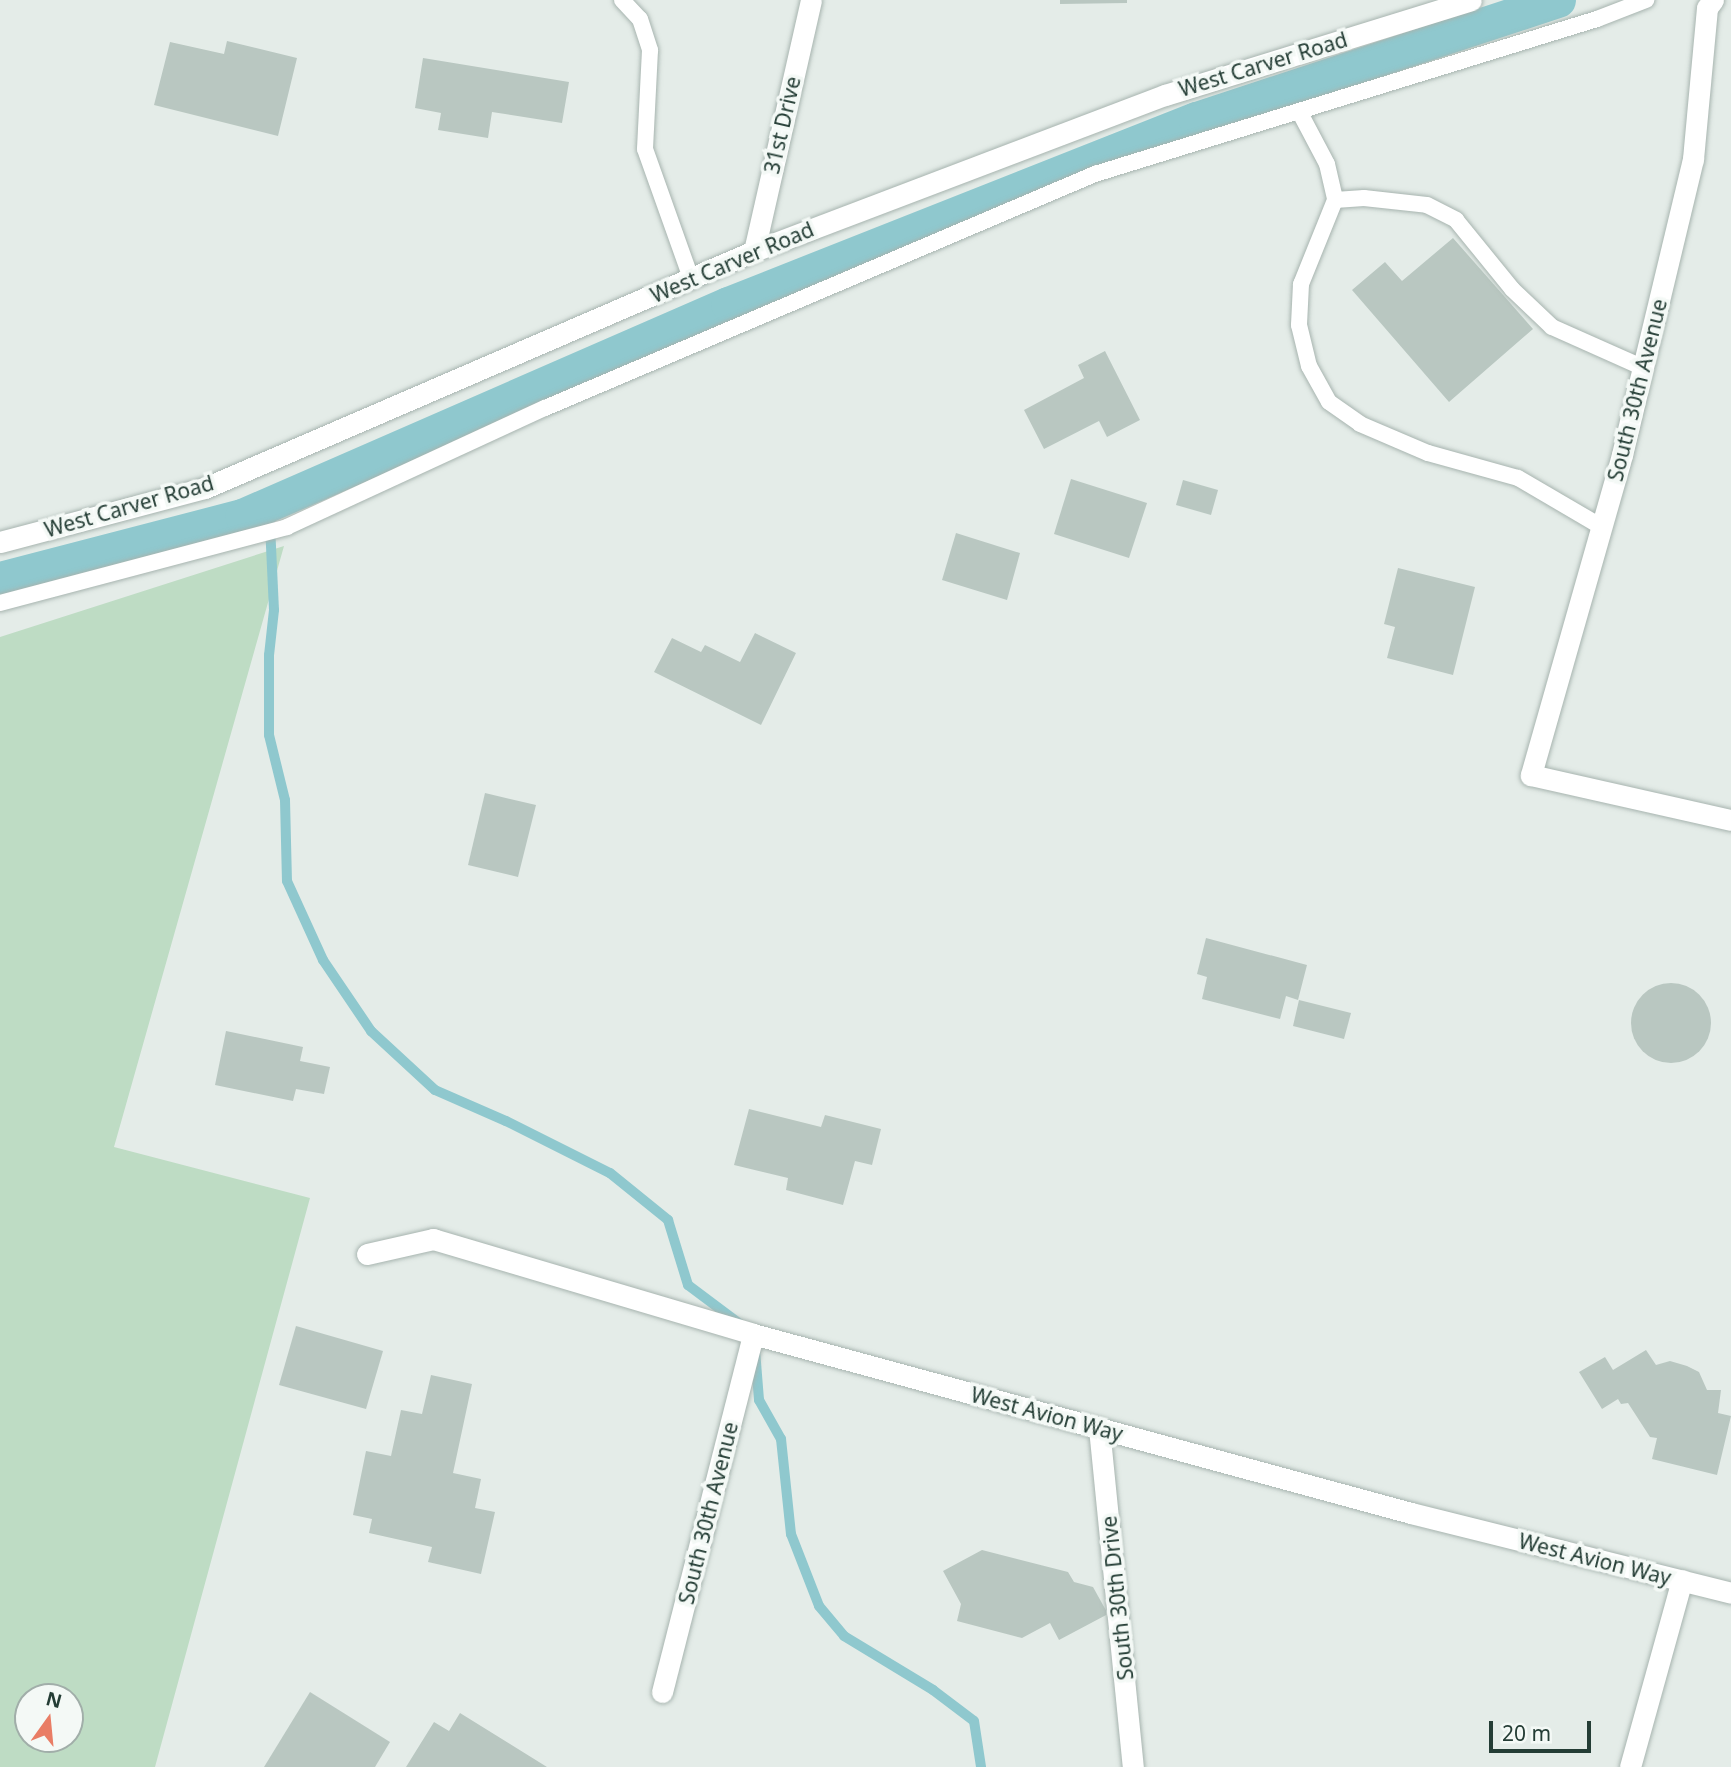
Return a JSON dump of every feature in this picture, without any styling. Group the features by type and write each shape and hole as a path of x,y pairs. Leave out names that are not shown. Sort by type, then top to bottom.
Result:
{"street":[{"name":"31st Drive","path":"754,251 811,0"},
{"name":"West Carver Road","path":"0,542 205,488 754,251 1165,95 1471,0"},
{"name":"South 30th Avenue","path":"1713,0 1707,8 1693,159 1644,368 1531,775 1731,820"},
{"name":"West Avion Way","path":"367,1254 433,1239 753,1334 1411,1513 1731,1594"},
{"name":"South 30th Avenue","path":"662,1692 753,1334"},
{"name":"South 30th Drive","path":"1099,1428 1133,1767"},
{"path":"1630,1767 1682,1580"}],"lane":[{"path":"622,0 640,19 650,50 645,149 691,278"},
{"path":"0,603 287,527 557,403 1095,174 1597,19 1646,0"},
{"path":"1299,111 1327,164 1335,200 1301,284 1299,325 1309,366 1329,402 1360,424 1428,453 1518,478 1602,527"},
{"path":"1335,200 1364,198 1427,205 1456,220 1512,289 1552,327 1644,368"}],"green space":[{"path":"284,546 114,1147 310,1198 155,1767 0,1767 0,637"}],"building":[{"path":"1060,0 1127,0 1127,3 1060,4"},
{"path":"227,41 297,58 278,136 154,105 170,42 224,54"},
{"path":"423,58 569,82 562,123 492,112 488,138 438,130 441,113 415,108"},
{"path":"1453,238 1533,329 1449,402 1352,290 1385,262 1402,281"},
{"path":"1105,351 1140,420 1107,437 1099,421 1044,449 1024,410 1084,378 1078,365"},
{"path":"1071,479 1147,503 1129,558 1054,534"},
{"path":"1183,480 1218,490 1211,515 1176,505"},
{"path":"956,533 1020,553 1007,600 942,580"},
{"path":"1398,568 1475,587 1453,675 1387,658 1395,627 1384,624"},
{"path":"755,633 796,653 761,725 654,672 672,638 701,652 705,645 740,662"},
{"path":"485,793 536,805 518,877 468,865"},
{"path":"1206,938 1307,965 1298,1000 1286,996 1280,1019 1202,999 1207,977 1197,974"},
{"path":"1671,983 1686,986 1699,995 1708,1008 1711,1023 1708,1038 1699,1051 1686,1060 1671,1063 1656,1060 1643,1051 1634,1038 1631,1023 1634,1008 1643,995 1656,986"},
{"path":"1299,1000 1351,1013 1344,1039 1293,1026"},
{"path":"226,1031 303,1047 300,1061 330,1067 324,1094 296,1089 293,1101 215,1085"},
{"path":"749,1109 821,1127 825,1115 881,1129 872,1165 855,1161 843,1205 786,1190 788,1178 734,1165"},
{"path":"296,1326 383,1351 366,1409 279,1385"},
{"path":"1646,1350 1656,1365 1670,1361 1687,1366 1699,1372 1707,1390 1721,1390 1718,1413 1731,1416 1717,1475 1652,1459 1657,1438 1650,1437 1628,1403 1621,1404 1618,1399 1602,1409 1579,1372 1605,1357 1613,1370"},
{"path":"431,1375 472,1384 453,1473 481,1479 475,1508 495,1512 481,1574 428,1562 432,1547 369,1533 372,1519 353,1515 366,1451 391,1456 401,1410 422,1414"},
{"path":"982,1550 1068,1572 1074,1582 1093,1587 1108,1614 1059,1640 1050,1623 1022,1638 957,1621 961,1604 943,1571"},
{"path":"310,1692 390,1742 375,1767 264,1767"},
{"path":"460,1713 547,1767 406,1767 434,1722 449,1731"}],"waterway":[{"path":"0,579 242,516 728,304 1196,119 1558,0"},
{"path":"269,504 274,610 269,655 269,735 285,800 287,881 323,960 371,1031 435,1090 506,1121 610,1173 668,1220 688,1285 740,1324"},
{"path":"755,1350 759,1400 781,1439 791,1534 819,1606 844,1636 933,1690 974,1721 981,1767"}]}
